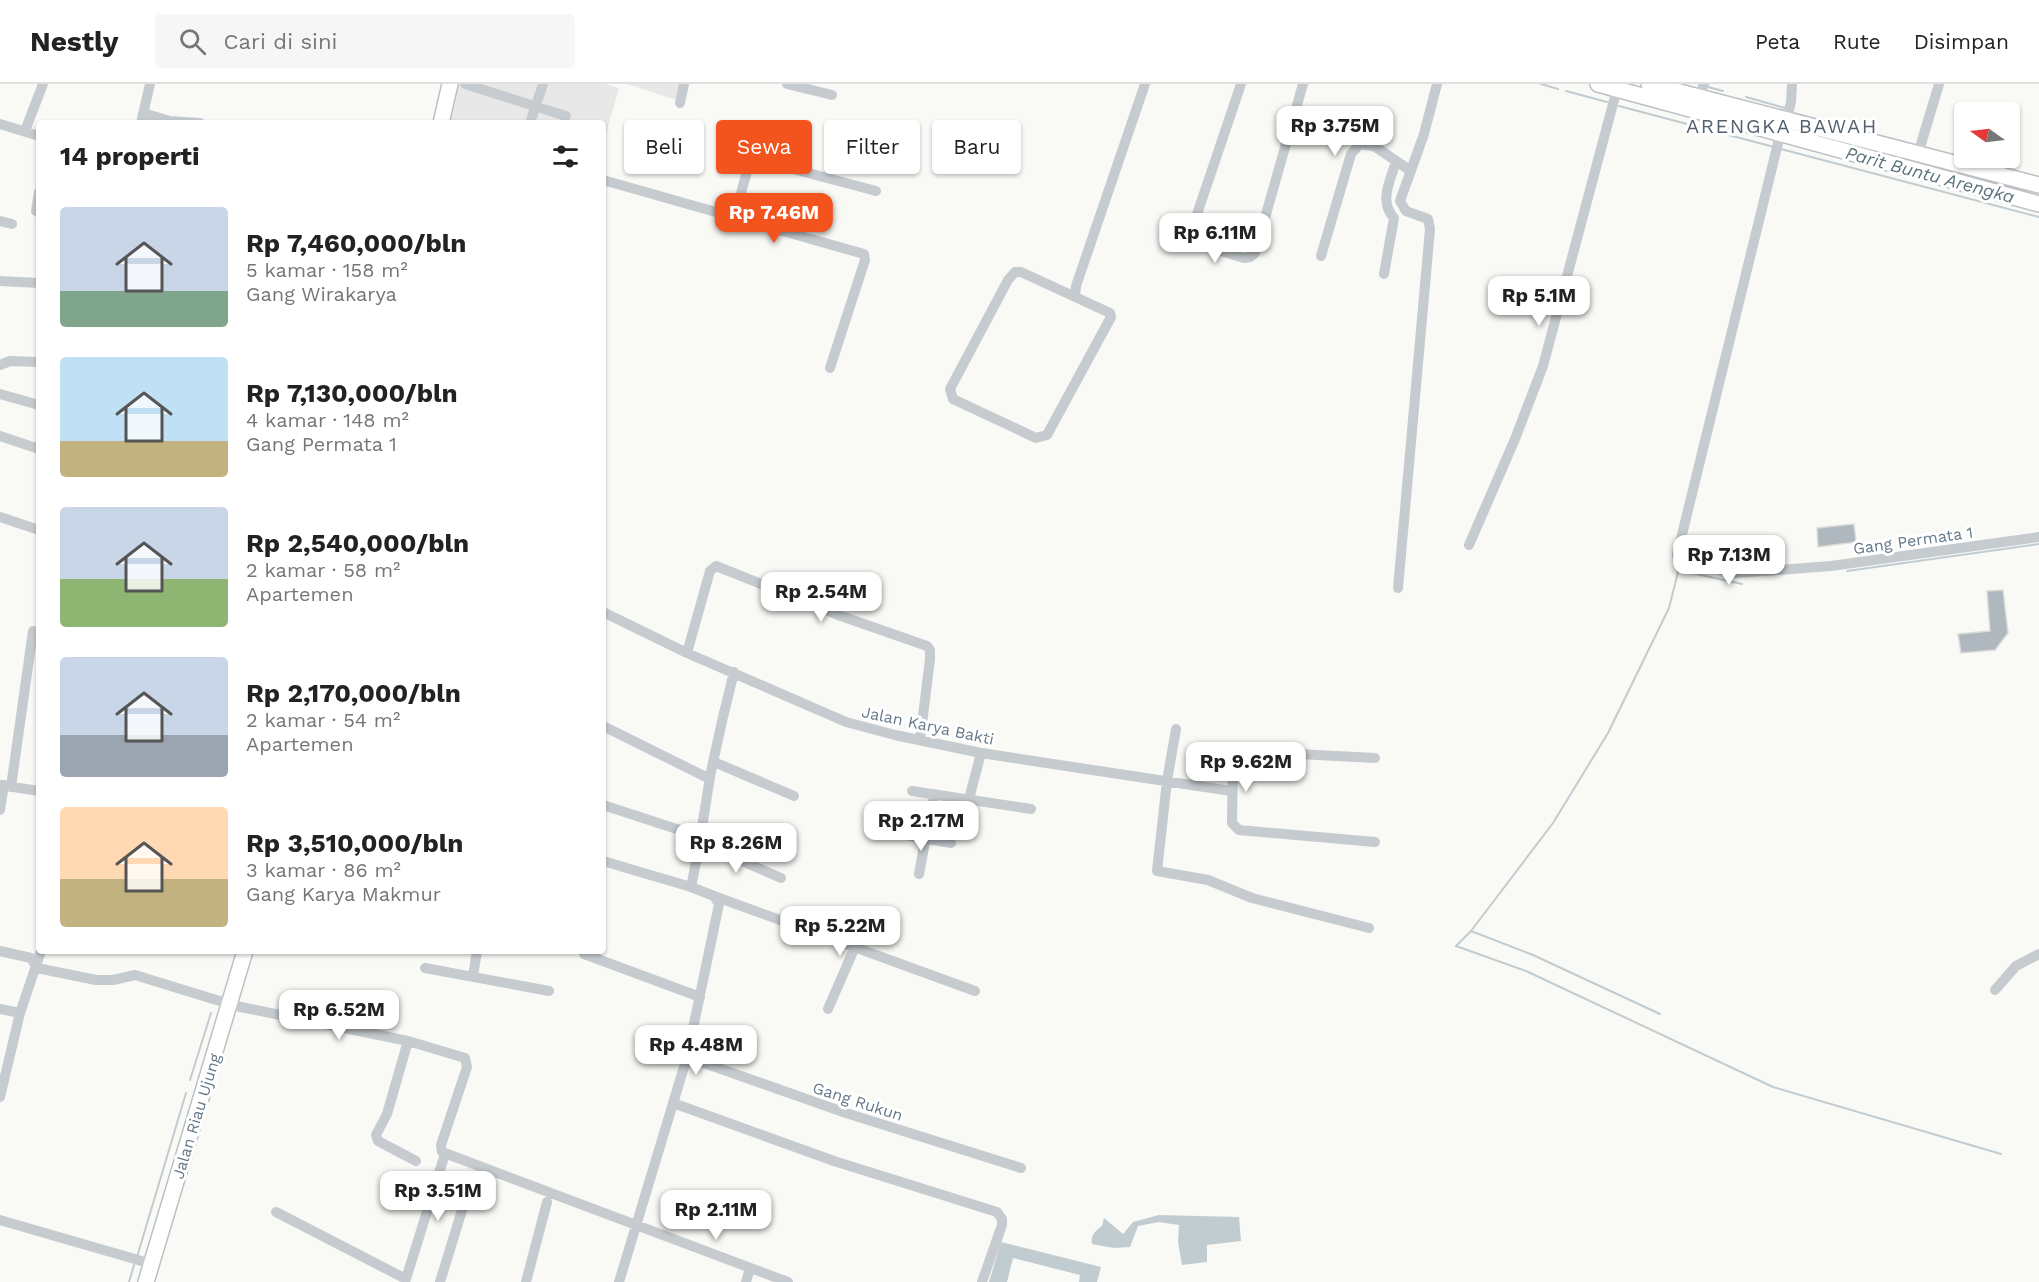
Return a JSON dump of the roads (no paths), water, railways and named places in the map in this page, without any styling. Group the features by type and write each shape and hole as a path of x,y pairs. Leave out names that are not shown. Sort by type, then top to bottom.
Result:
{"main road":[{"path":"442,120 450,84"},
{"path":"1598,84 2039,204"},
{"path":"1649,84 1702,90 2039,185"},
{"name":"Jalan Riau Ujung","path":"146,1282 149,1263 244,954"}],"street":[{"path":"25,131 43,84"},
{"path":"150,84 142,118 161,120"},
{"path":"465,84 566,116"},
{"path":"531,120 543,84"},
{"path":"680,103 684,84"},
{"path":"787,84 832,95"},
{"path":"1075,297 1076,286 1145,84"},
{"path":"1241,84 1191,232 1192,239 1198,244 1244,258 1250,258 1255,253 1303,84"},
{"path":"1398,588 1430,229 1428,219 1406,211 1401,204 1424,134 1437,84"},
{"path":"1788,114 1792,84"},
{"path":"1918,151 1939,84"},
{"path":"1470,545 1543,366 1617,89"},
{"path":"0,124 36,135"},
{"name":"Gang Permata 1","path":"1780,135 1681,556 1699,565 1736,573 1832,566 2039,537"},
{"path":"1321,256 1351,154 1360,144 1374,146 1411,171"},
{"path":"734,219 752,158 876,191"},
{"path":"1384,274 1394,218 1384,202 1396,160"},
{"path":"606,181 864,254 865,261 830,368"},
{"path":"0,221 12,224"},
{"path":"1021,272 1075,297 1106,310 1111,317 1047,435 1036,438 953,399 950,389 1012,275 1021,272"},
{"path":"0,281 36,283"},
{"path":"0,365 10,361 36,362"},
{"path":"0,394 36,404"},
{"path":"0,436 36,448"},
{"path":"0,517 36,526"},
{"path":"687,653 710,571 716,566 841,616 927,646 930,650 930,659 920,740"},
{"name":"Jalan Karya Bakti","path":"606,613 687,653 846,722 981,753 1231,791"},
{"path":"0,810 33,631"},
{"path":"691,887 701,843 710,779 734,672"},
{"path":"606,727 710,779"},
{"path":"1176,729 1167,781 1158,872 1208,880 1252,898 1369,928"},
{"path":"1375,758 1235,752 1231,791 1232,823 1239,830 1375,842"},
{"path":"969,799 981,753"},
{"path":"714,762 794,796"},
{"path":"5,786 36,791"},
{"path":"912,791 1030,808"},
{"path":"919,874 934,794"},
{"path":"606,806 692,834"},
{"path":"896,833 951,843"},
{"path":"701,843 782,878"},
{"path":"606,862 691,887 717,900 855,947 975,992"},
{"path":"619,1282 687,1057 717,900"},
{"path":"828,1009 855,947"},
{"path":"0,951 31,958 37,968 96,980 113,980 135,975 229,1003 408,1041 465,1058 467,1062 441,1146 442,1152 788,1282"},
{"path":"0,1097 2,1078 20,1013 40,954"},
{"path":"473,976 477,954"},
{"path":"584,954 700,997"},
{"path":"1995,990 2016,966 2039,954"},
{"path":"425,968 549,990"},
{"path":"0,1009 20,1013"},
{"path":"408,1041 387,1114 375,1135 378,1141 416,1161"},
{"name":"Gang Rukun","path":"687,1057 846,1113 1022,1168"},
{"path":"673,1102 834,1161 997,1212 1002,1219 1002,1225 982,1282"},
{"path":"276,1212 406,1280 445,1154"},
{"path":"440,1282 470,1184"},
{"path":"526,1282 547,1202"},
{"path":"0,1220 149,1263"},
{"path":"746,1282 750,1268"}],"waterway":[{"name":"Parit Buntu Arengka","path":"1541,84 1558,89"},
{"name":"Parit Buntu Arengka","path":"1708,87 1723,91"},
{"name":"Parit Buntu Arengka","path":"1566,91 1607,102"},
{"name":"Parit Buntu Arengka","path":"1746,97 1785,108"},
{"name":"Parit Buntu Arengka","path":"1619,106 1774,147"},
{"name":"Parit Buntu Arengka","path":"1781,149 2039,217"},
{"path":"1847,571 2039,544"},
{"path":"1681,560 1669,608 1608,733 1553,823 1471,931 1456,946 1526,971 1773,1087 2001,1154"},
{"path":"1678,570 1742,584"},
{"path":"1471,931 1533,955 1660,1014"},
{"path":"190,1080 211,1013"},
{"path":"137,1257 186,1093"},
{"path":"129,1282 135,1262"}],"district":[{"name":"ARENGKA BAWAH","path":"1782,126"}]}
